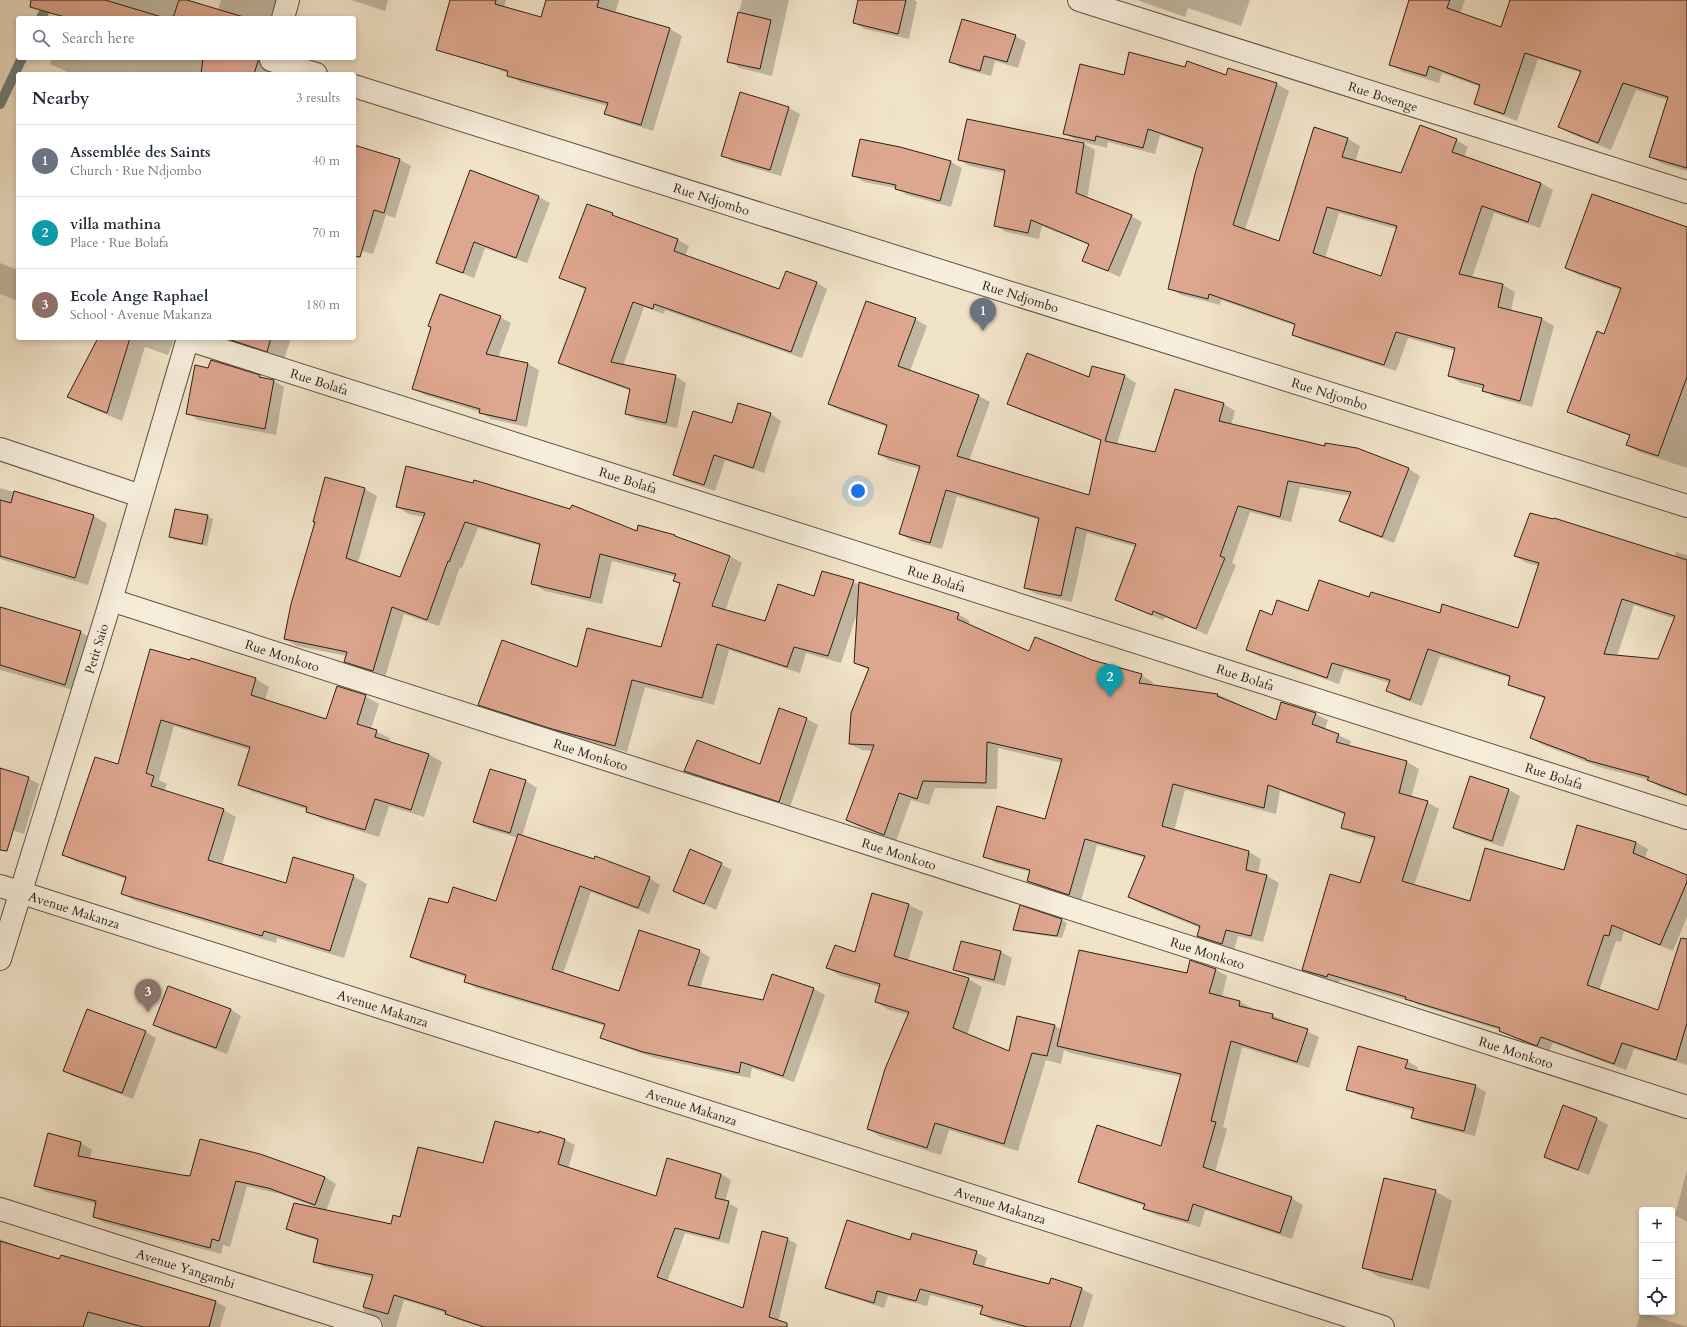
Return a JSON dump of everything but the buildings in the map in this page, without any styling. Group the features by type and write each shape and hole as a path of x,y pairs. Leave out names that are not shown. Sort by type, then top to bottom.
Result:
{"street":[{"path":"284,16 288,0"},
{"name":"Rue Bosenge","path":"1079,0 1687,192"},
{"path":"270,64 307,72"},
{"name":"Rue Ndjombo","path":"356,87 1687,506"},
{"name":"Petit Saio","path":"0,959 110,600 186,340"},
{"name":"Rue Bolafa","path":"193,340 1687,818"},
{"path":"0,449 141,496"},
{"name":"Rue Monkoto","path":"110,600 1687,1107"},
{"name":"Avenue Makanza","path":"0,886 1383,1327"},
{"name":"Avenue Yangambi","path":"0,1209 371,1327"}],"waterway":[{"path":"42,16 50,0"},
{"path":"0,104 21,60"}],"place":[{"name":"Assemblée des Saints","path":"983,331"},
{"name":"villa mathina","path":"1110,697"},
{"name":"Ecole Ange Raphael","path":"148,1012"}]}
